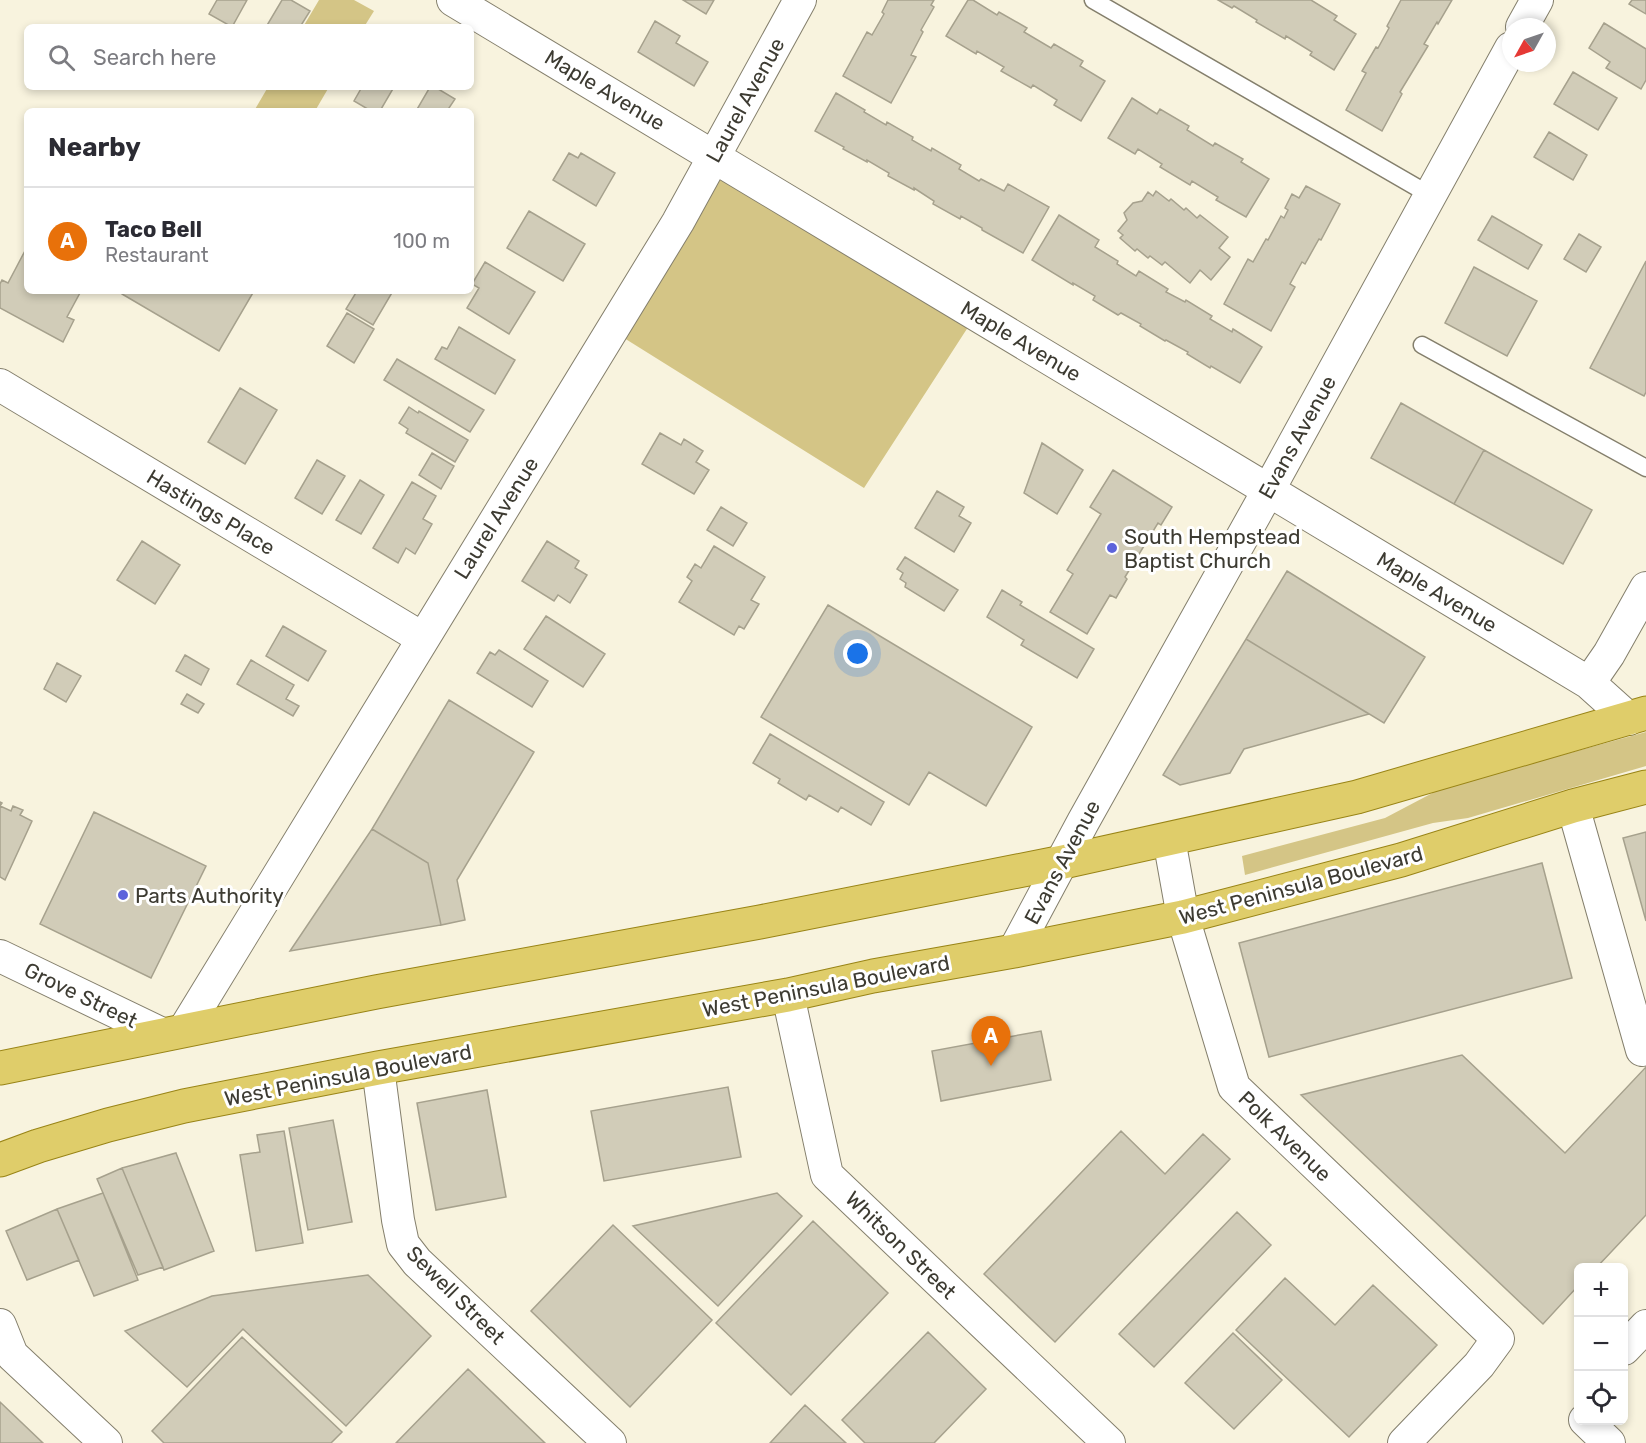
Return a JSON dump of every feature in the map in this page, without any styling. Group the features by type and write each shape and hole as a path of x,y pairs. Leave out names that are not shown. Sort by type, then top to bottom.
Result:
{"main road":[{"path":"0,1068 376,992 748,924 1063,862 1358,797 1637,716"},
{"name":"West Peninsula Boulevard","path":"0,1160 108,1125 184,1106 378,1068 788,995 873,976 1014,951 1183,917 1401,860 1573,806 1646,787"}],"street":[{"name":"Maple Avenue","path":"453,0 1589,683 1637,716"},
{"name":"Laurel Avenue","path":"173,1032 423,638 678,222 800,0"},
{"path":"1527,18 1537,0"},
{"name":"Evans Avenue","path":"1014,951 1502,64"},
{"name":"Hastings Place","path":"0,385 423,638"},
{"path":"1589,683 1609,654 1646,588"},
{"path":"1573,806 1642,1050"},
{"name":"Polk Avenue","path":"1169,839 1183,917 1234,1087 1498,1339 1479,1365 1404,1443"},
{"name":"Grove Street","path":"0,956 173,1032"},
{"name":"Whitson Street","path":"788,995 827,1175 1109,1443"},
{"name":"Sewell Street","path":"378,1068 398,1220 404,1244 417,1262 610,1443"},
{"path":"0,1324 12,1355 106,1443"},
{"path":"1628,1344 1646,1326"},
{"path":"1591,1425 1609,1443"}],"lane":[{"path":"1093,0 1430,195"},
{"path":"1422,345 1646,468"}],"shaded area":[{"path":"319,0 354,0 374,11 366,24 305,24"},
{"path":"266,90 327,90 317,108 256,108"},
{"path":"716,163 972,321 864,488 616,333"},
{"path":"1646,732 1646,766 1468,818 1433,823 1245,875 1242,856 1385,818 1442,788"}],"building":[{"path":"217,0 247,0 234,24 227,24 209,14"},
{"path":"282,0 291,0 310,11 302,24 268,24"},
{"path":"683,0 714,0 706,14"},
{"path":"888,0 934,0 931,5 934,7 911,55 916,57 891,103 843,76 867,32 872,35 884,14 882,12"},
{"path":"968,0 973,0 997,15 999,12 1027,28 1024,32 1051,48 1054,44 1083,61 1080,66 1105,81 1081,121 1054,105 1057,100 1033,85 1031,88 1001,71 1004,67 946,36"},
{"path":"1218,0 1311,0 1337,16 1334,20 1356,34 1334,70 1310,55 1312,52 1286,36 1285,39 1234,6 1232,8"},
{"path":"1401,0 1452,0 1424,44 1428,46 1400,92 1402,94 1382,131 1346,110 1366,73 1362,71 1389,28 1387,26"},
{"path":"1632,0 1646,0 1646,14 1629,4"},
{"path":"655,21 680,36 676,43 708,62 694,86 638,52"},
{"path":"1604,23 1646,49 1646,80 1641,89 1606,68 1610,62 1589,48"},
{"path":"1573,72 1617,98 1598,130 1554,104"},
{"path":"360,90 392,90 382,108 366,108 354,101"},
{"path":"428,90 440,90 455,99 449,108 418,108"},
{"path":"836,93 886,125 887,122 913,137 912,140 931,151 932,148 961,165 959,169 979,181 981,179 1004,191 1008,184 1049,207 1023,253 961,216 960,219 933,204 934,201 914,188 914,190 888,176 889,173 843,149 844,147 815,131"},
{"path":"1132,98 1157,114 1160,109 1189,126 1187,130 1213,146 1215,143 1243,159 1241,162 1269,179 1246,217 1216,200 1218,197 1192,181 1190,185 1160,167 1162,164 1138,149 1135,154 1108,138"},
{"path":"1549,132 1587,155 1573,180 1534,157"},
{"path":"569,153 578,158 581,153 615,173 596,206 553,180"},
{"path":"1306,186 1340,204 1321,240 1319,239 1305,264 1302,262 1290,284 1295,287 1271,331 1224,304 1248,259 1253,262 1281,216 1284,218 1288,210 1285,208 1292,194 1299,198"},
{"path":"1156,191 1169,201 1171,199 1184,210 1186,208 1197,218 1200,215 1228,237 1219,248 1230,257 1211,280 1200,270 1190,283 1165,262 1162,265 1150,256 1148,258 1137,249 1135,251 1120,238 1123,235 1118,231 1127,220 1124,213 1133,203 1142,201 1148,192 1153,196"},
{"path":"529,211 585,244 563,281 507,248"},
{"path":"1059,215 1099,240 1095,247 1118,261 1117,264 1136,276 1139,271 1168,289 1166,292 1185,302 1186,300 1212,316 1210,319 1232,332 1233,329 1262,347 1240,383 1211,366 1210,368 1187,354 1188,352 1140,326 1141,324 1121,313 1118,315 1093,300 1095,296 1032,260"},
{"path":"1492,216 1542,245 1528,269 1478,240"},
{"path":"1579,234 1601,247 1586,272 1564,259"},
{"path":"24,253 24,294 79,294 67,317 74,320 63,342 0,308 0,284 2,280 8,283"},
{"path":"1646,261 1646,392 1644,396 1590,368"},
{"path":"485,262 535,292 509,334 467,308 479,288 474,285 474,281"},
{"path":"1474,267 1537,301 1507,356 1445,323"},
{"path":"122,294 252,294 219,351"},
{"path":"355,294 391,294 373,325 346,309"},
{"path":"347,313 374,329 354,363 327,346"},
{"path":"459,327 515,360 495,394 435,359 442,347 447,349"},
{"path":"397,359 484,410 470,432 384,380"},
{"path":"240,388 277,410 245,464 208,442"},
{"path":"1401,403 1484,450 1454,504 1371,458"},
{"path":"409,407 468,440 455,462 406,433 408,429 399,423"},
{"path":"660,433 681,445 684,439 703,451 696,462 709,470 694,494 642,464"},
{"path":"1042,443 1083,470 1057,514 1024,493"},
{"path":"1484,450 1592,510 1563,564 1454,504"},
{"path":"432,453 454,466 441,489 419,475"},
{"path":"317,460 345,476 322,514 295,498"},
{"name":"South Hempstead Baptist Church","path":"1113,470 1172,507 1161,525 1158,523 1125,577 1127,579 1116,598 1110,595 1087,634 1050,612 1073,574 1067,570 1101,514 1090,507"},
{"path":"360,480 384,495 361,534 336,520"},
{"path":"412,482 436,496 423,519 432,524 415,554 406,548 398,563 373,548"},
{"path":"937,491 964,507 959,516 971,523 954,552 915,528"},
{"path":"721,507 747,523 733,546 707,530"},
{"path":"142,541 180,565 155,604 117,580"},
{"path":"547,541 579,561 575,568 587,575 570,603 558,595 554,601 522,581"},
{"path":"714,546 765,577 751,600 759,604 744,629 739,626 734,635 679,602 692,581 687,577 695,564 701,568"},
{"path":"905,557 958,590 944,611 905,587 906,583 900,579 903,573 897,569"},
{"path":"1287,571 1425,657 1384,723 1246,639"},
{"path":"1002,590 1022,602 1020,605 1094,649 1077,678 1021,645 1024,640 987,617"},
{"path":"828,605 1032,727 986,806 929,772 909,805 761,717"},
{"path":"546,616 605,654 583,687 524,649"},
{"path":"283,626 326,651 308,681 266,656"},
{"path":"1246,639 1369,714 1244,749 1230,773 1180,785 1163,775"},
{"path":"499,650 548,681 532,707 477,673 490,652 495,655"},
{"path":"185,655 209,669 201,685 176,671"},
{"path":"251,660 294,685 286,699 299,706 293,716 237,684"},
{"path":"57,663 81,676 66,702 44,689"},
{"path":"187,694 204,704 198,713 181,704"},
{"path":"449,700 534,752 457,880 465,920 441,925 428,863 372,829"},
{"path":"770,734 884,802 871,825 841,807 838,812 809,795 806,800 778,783 780,779 753,763"},
{"path":"0,806 11,811 13,806 23,810 20,815 32,821 5,880 0,877"},
{"name":"Parts Authority","path":"94,812 206,866 151,978 40,924"},
{"path":"372,829 428,863 441,925 290,951"},
{"path":"1646,832 1646,921 1623,838"},
{"path":"1542,863 1572,978 1269,1057 1239,943"},
{"path":"1041,1031 1051,1080 941,1101 932,1051"},
{"path":"1462,1055 1565,1153 1646,1067 1646,1215 1601,1263 1574,1263 1574,1290 1543,1324 1301,1095"},
{"path":"728,1087 741,1157 604,1181 591,1111"},
{"path":"487,1090 506,1197 436,1210 417,1103"},
{"path":"333,1120 352,1222 308,1230 289,1128"},
{"path":"284,1131 303,1243 256,1251 240,1155 260,1152 257,1135"},
{"path":"1121,1131 1165,1174 1203,1134 1230,1159 1055,1342 984,1274"},
{"path":"176,1153 214,1251 164,1270 122,1168"},
{"path":"122,1168 163,1267 138,1275 97,1179"},
{"path":"103,1193 138,1280 94,1296 57,1209"},
{"path":"777,1193 802,1216 718,1306 633,1226"},
{"path":"57,1209 79,1260 27,1280 6,1231"},
{"path":"1237,1212 1271,1245 1154,1367 1119,1334"},
{"path":"813,1221 888,1293 791,1395 716,1323"},
{"path":"613,1225 712,1320 630,1407 531,1311"},
{"path":"368,1275 431,1336 346,1426 243,1329 187,1387 125,1331 212,1296"},
{"path":"1285,1278 1335,1325 1373,1285 1437,1345 1349,1437 1236,1330"},
{"path":"928,1332 986,1389 934,1443 865,1443 842,1420"},
{"path":"1233,1333 1282,1380 1234,1429 1185,1383"},
{"path":"242,1337 342,1432 331,1443 164,1443 152,1431"},
{"path":"468,1369 545,1443 396,1443"},
{"path":"0,1402 43,1443 0,1443"},
{"path":"805,1405 846,1443 770,1443"}],"place":[{"name":"South Hempstead Baptist Church","path":"1112,548"},
{"name":"Parts Authority","path":"123,895"},
{"name":"Taco Bell","path":"991,1066"}]}
